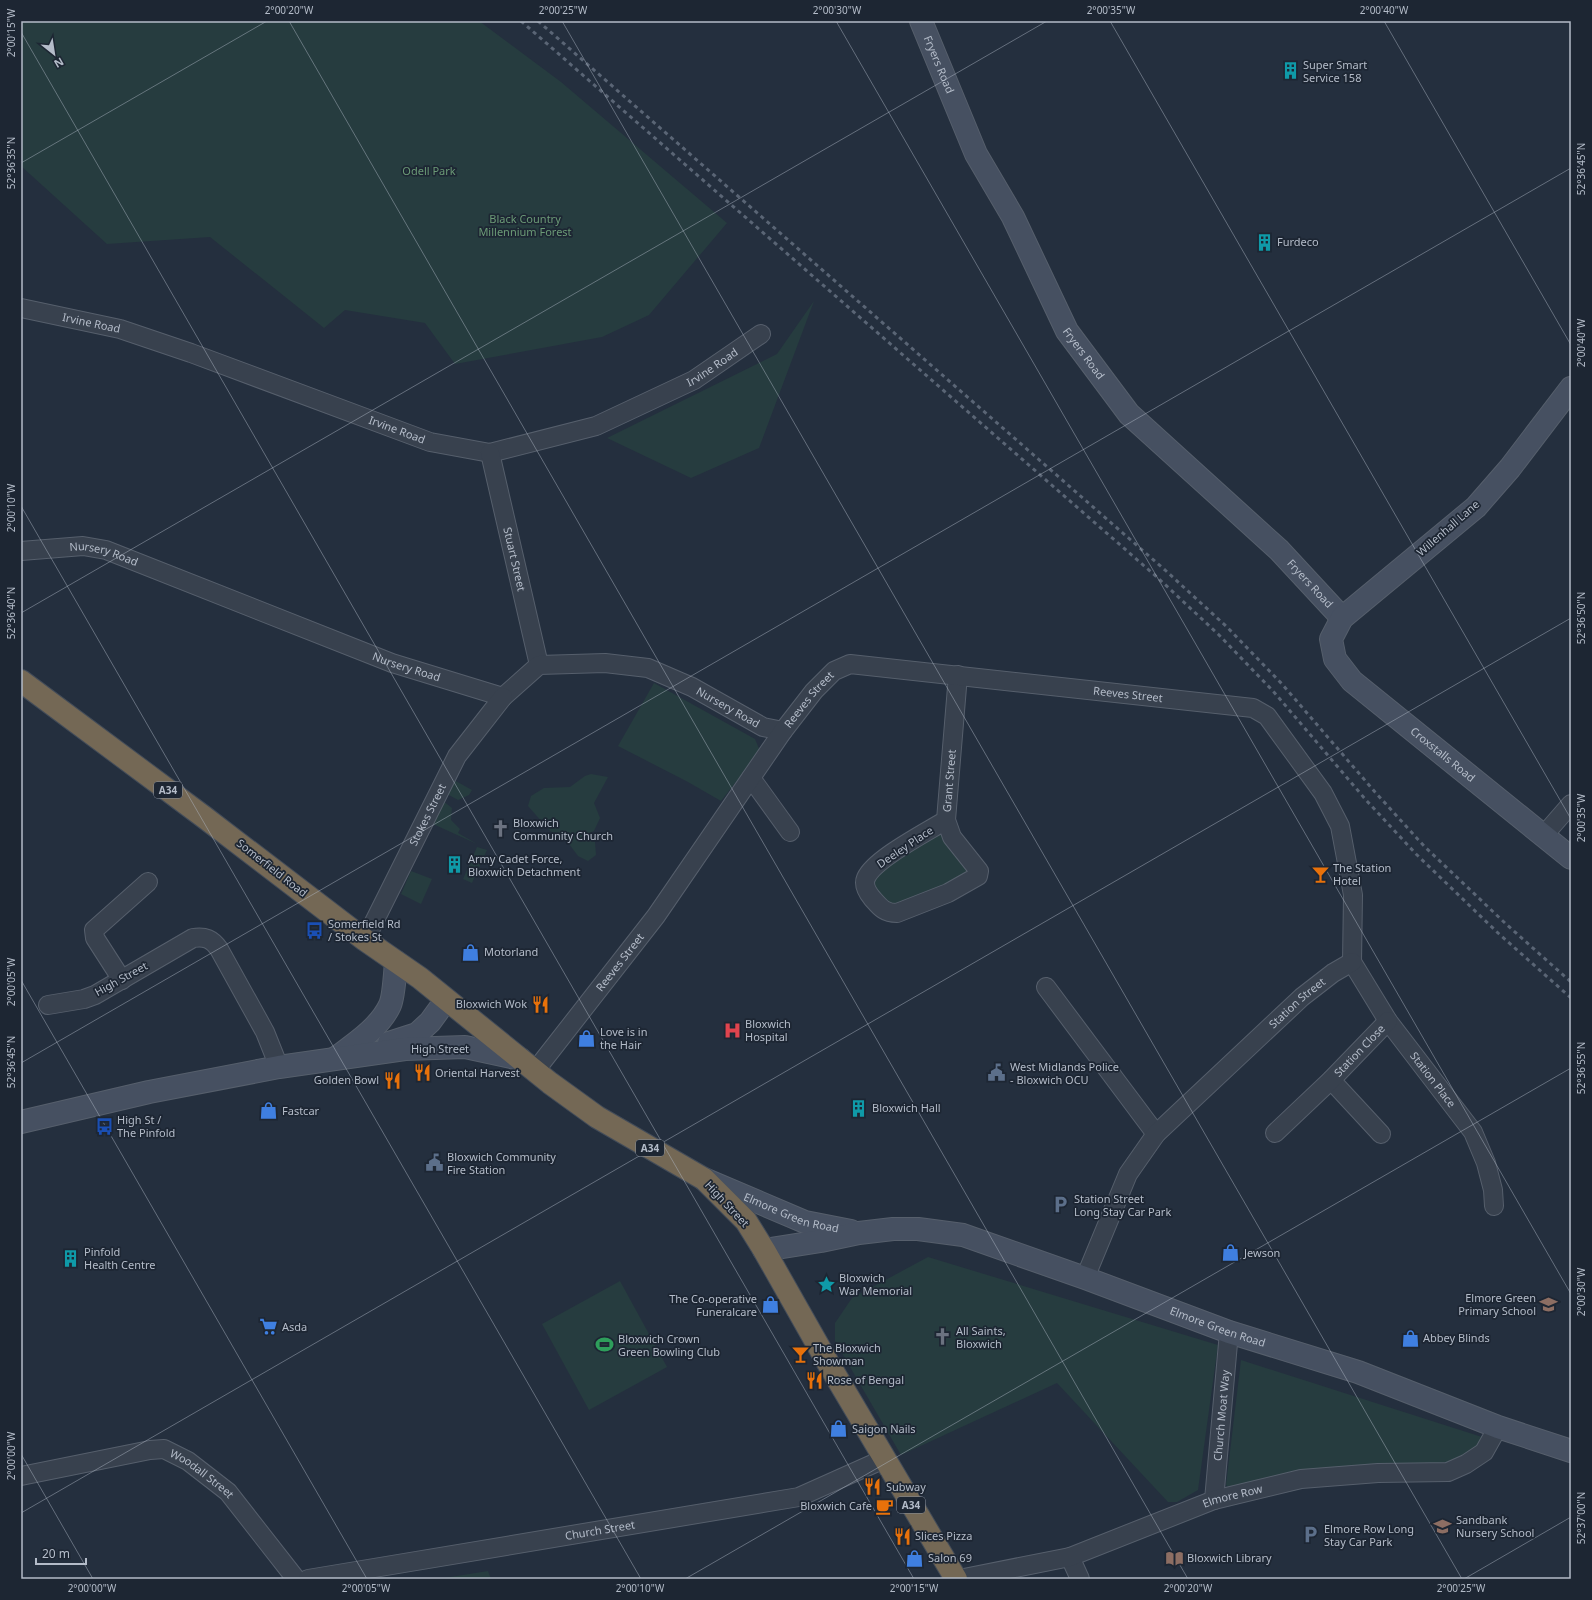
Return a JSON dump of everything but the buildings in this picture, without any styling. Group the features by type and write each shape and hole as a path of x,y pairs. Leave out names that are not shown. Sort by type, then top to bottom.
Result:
{"highway":[{"name":"Somerfield Road","path":"21,682 204,817 365,940 420,978 528,1065"},
{"name":"High Street","path":"528,1065 597,1117 704,1179 746,1221 884,1459 956,1579"}],"main road":[{"name":"Fryers Road","path":"922,21 976,154 1013,217 1067,331 1129,414 1279,550 1342,618"},
{"name":"Willenhall Lane","path":"1331,640 1342,618 1476,507 1510,468 1571,388"},
{"name":"Croxstalls Road","path":"1331,640 1335,659 1352,681 1571,858"},
{"name":"High Street","path":"336,1058 367,1034 384,1015 391,1004 396,962"},
{"name":"High Street","path":"336,1058 417,1034 430,1022 446,1000"},
{"name":"High Street","path":"21,1122 149,1092 279,1067 405,1049 465,1047 528,1065"},
{"name":"Elmore Green Road","path":"704,1179 805,1222 859,1233"},
{"name":"Elmore Green Road","path":"764,1250 893,1228 918,1229 963,1236 1086,1278 1229,1332 1358,1372 1498,1427 1571,1451"}],"street":[{"name":"Irvine Road","path":"21,308 120,329 199,356 430,442 490,453 596,426 694,380 761,334"},
{"name":"Stuart Street","path":"490,453 539,665"},
{"name":"Nursery Road","path":"21,551 83,546 106,550 392,663 503,697"},
{"name":"Nursery Road","path":"539,665 605,664 648,668 692,686 763,727 783,731"},
{"name":"Reeves Street","path":"528,1065 656,916 783,731 814,692 839,667 850,664 1253,708 1267,716 1323,793 1340,826 1353,895 1352,962"},
{"path":"503,697 539,665"},
{"name":"Grant Street","path":"958,675 946,820 952,837 979,871 978,876"},
{"name":"Stokes Street","path":"365,940 457,756 503,697"},
{"path":"751,778 790,832"},
{"path":"1544,835 1571,804"},
{"name":"Deeley Place","path":"946,820 877,865 865,879 869,894 882,910 889,913 897,913 948,893 978,876"},
{"path":"122,980 95,938 94,930 148,882"},
{"name":"High Street","path":"48,1005 84,999 95,995 193,938 200,937 213,942 220,949 265,1032 279,1067"},
{"name":"Station Place","path":"1352,962 1388,1021 1473,1132 1486,1163 1493,1190 1494,1206"},
{"name":"Station Street","path":"1086,1278 1128,1174 1156,1134 1302,997 1333,973 1352,962"},
{"path":"1046,987 1156,1134"},
{"name":"Station Close","path":"1275,1133 1331,1080 1388,1021"},
{"name":"Station Close","path":"1331,1080 1381,1134"},
{"name":"Church Moat Way","path":"1214,1500 1229,1332"},
{"name":"Elmore Row","path":"959,1579 1070,1557 1214,1500 1301,1479 1378,1473 1448,1472 1466,1464 1484,1452 1498,1427"},
{"name":"Woodall Street","path":"21,1476 150,1450 164,1449 188,1462 228,1492 296,1579"},
{"name":"Church Street","path":"308,1579 800,1497 884,1459"},
{"path":"1070,1557 1080,1579"}],"green space":[{"name":"Odell Park","path":"21,21 479,21 561,82 727,223 649,315 602,337 455,364 425,323 345,310 324,328 210,237 107,244 21,166"},
{"path":"814,301 759,448 691,478 607,438 777,354"},
{"path":"654,683 755,739 760,751 721,801 688,782 618,746"},
{"path":"591,774 608,777 594,803 600,818 594,831 581,837 595,842 596,855 588,861 578,856 566,840 550,831 528,806 531,796 544,788 570,787 585,776"},
{"path":"454,780 472,790 469,795 458,800 447,794"},
{"path":"443,801 452,808 451,820 460,829 458,833 477,844 433,824"},
{"path":"941,828 974,873 889,909 874,887 872,878"},
{"path":"477,847 487,850 472,883 463,879"},
{"path":"411,871 432,879 421,904 401,894"},
{"path":"928,1257 1218,1345 1198,1490 1177,1502 1168,1502 1057,1383 901,1455 835,1341 835,1323 852,1298"},
{"name":"Bloxwich Crown Green Bowling Club","path":"620,1281 667,1367 589,1410 542,1324"},
{"path":"1241,1360 1482,1437 1477,1448 1454,1461 1432,1464 1298,1470 1231,1489 1226,1485"},
{"path":"488,1571 491,1579 438,1579"}],"railway":[{"path":"521,21 1158,578 1219,635 1273,691 1366,800 1416,854 1498,933 1571,998"},
{"path":"538,21 1165,570 1227,627 1282,684 1375,792 1424,846 1506,924 1571,982"}],"place":[{"name":"Super Smart Service 158","path":"1290,71"},
{"name":"Furdeco","path":"1264,242"},
{"name":"Bloxwich Community Church","path":"500,829"},
{"name":"Army Cadet Force, Bloxwich Detachment","path":"455,865"},
{"name":"The Station Hotel","path":"1320,874"},
{"name":"Somerfield Rd / Stokes St","path":"315,930"},
{"name":"Motorland","path":"471,952"},
{"name":"Bloxwich Wok","path":"540,1004"},
{"name":"Bloxwich Hospital","path":"732,1030"},
{"name":"Love is in the Hair","path":"587,1038"},
{"name":"Oriental Harvest","path":"422,1073"},
{"name":"West Midlands Police - Bloxwich OCU","path":"997,1073"},
{"name":"Golden Bowl","path":"392,1080"},
{"name":"Bloxwich Hall","path":"859,1108"},
{"name":"Fastcar","path":"269,1111"},
{"name":"High St / The Pinfold","path":"104,1126"},
{"name":"Bloxwich Community Fire Station","path":"434,1163"},
{"name":"Station Street Long Stay Car Park","path":"1061,1205"},
{"name":"Jewson","path":"1231,1253"},
{"name":"Pinfold Health Centre","path":"71,1258"},
{"name":"Bloxwich War Memorial","path":"826,1284"},
{"name":"Elmore Green Primary School","path":"1549,1304"},
{"name":"The Co-operative Funeralcare","path":"770,1305"},
{"name":"Asda","path":"269,1327"},
{"name":"All Saints, Bloxwich","path":"943,1337"},
{"name":"Abbey Blinds","path":"1410,1338"},
{"name":"Bloxwich Crown Green Bowling Club","path":"605,1345"},
{"name":"The Bloxwich Showman","path":"800,1354"},
{"name":"Rose of Bengal","path":"814,1380"},
{"name":"Saigon Nails","path":"839,1429"},
{"name":"Subway","path":"873,1487"},
{"name":"Bloxwich Cafe","path":"885,1506"},
{"name":"Sandbank Nursery School","path":"1443,1526"},
{"name":"Elmore Row Long Stay Car Park","path":"1311,1535"},
{"name":"Slices Pizza","path":"902,1536"},
{"name":"Salon 69","path":"915,1558"},
{"name":"Bloxwich Library","path":"1174,1558"}],"park label":[{"name":"Black Country Millennium Forest","path":"525,225"}]}
